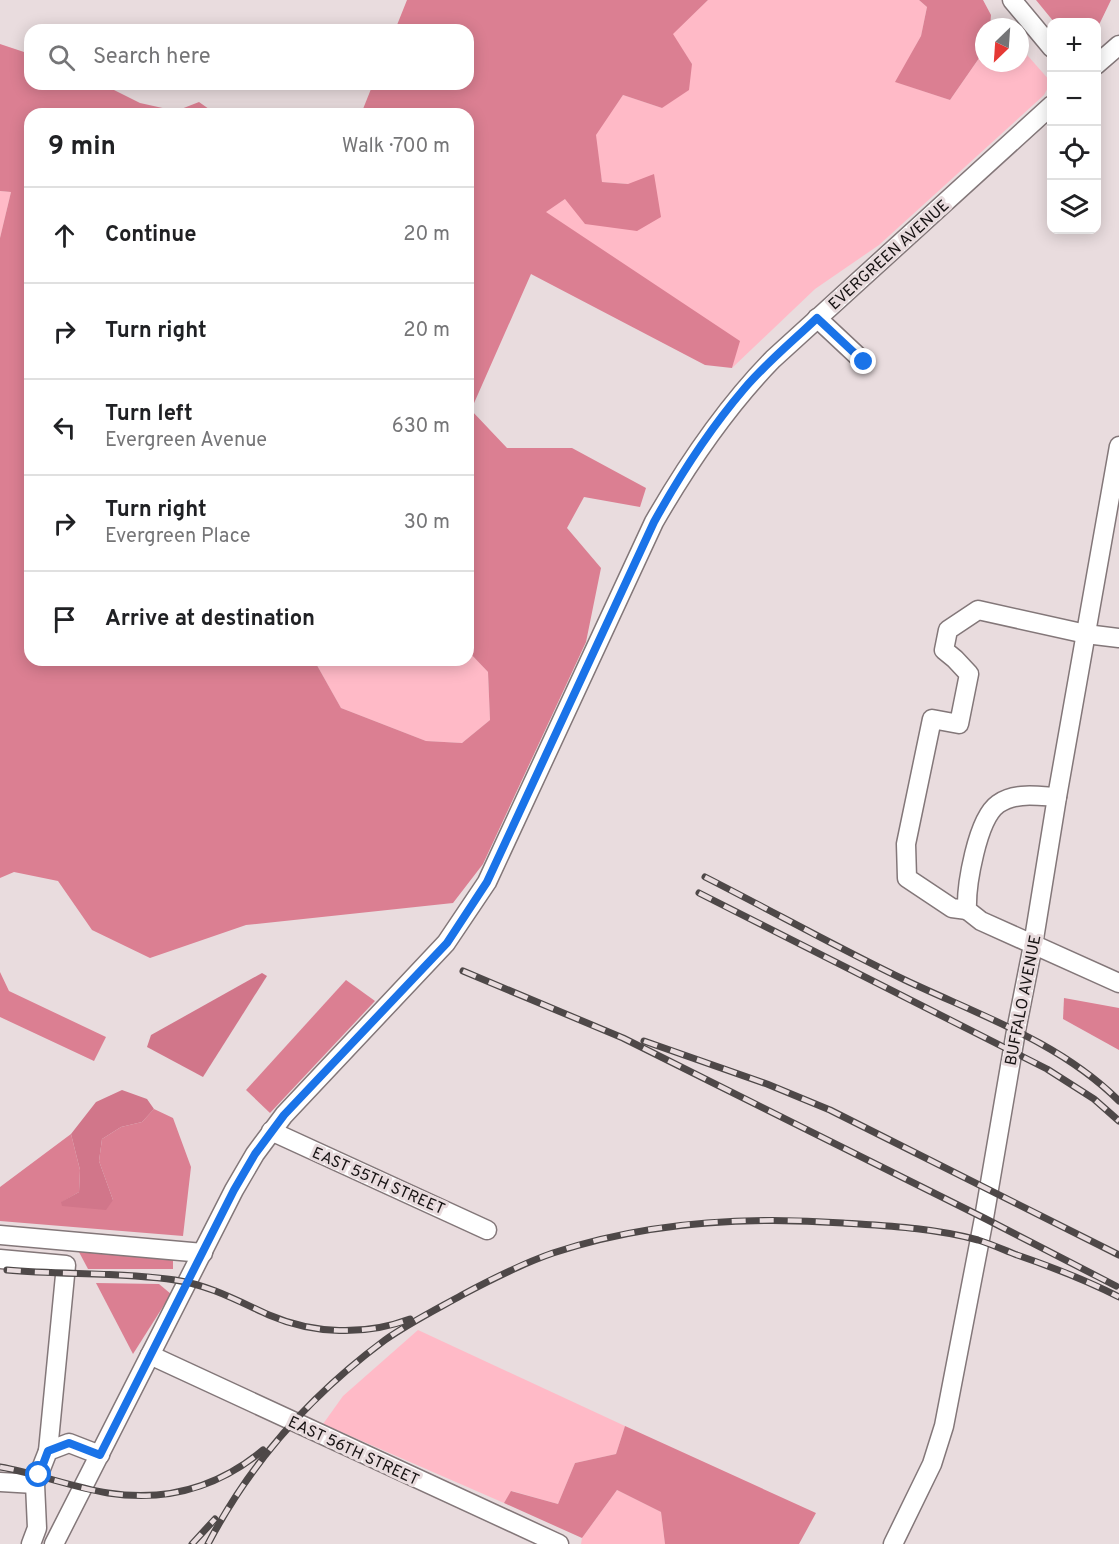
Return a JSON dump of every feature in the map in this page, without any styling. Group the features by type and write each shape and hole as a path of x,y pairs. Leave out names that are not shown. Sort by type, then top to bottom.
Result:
{"street":[{"path":"1012,0 1047,42"},
{"path":"1101,61 1119,45"},
{"name":"EVERGREEN AVENUE","path":"54,1544 234,1190 271,1131 303,1094 431,960 465,918 487,882 654,522 682,473 746,387 817,318 1047,110"},
{"path":"817,318 864,362"},
{"name":"BUFFALO AVENUE","path":"893,1544 932,1464 944,1426 1033,945 1086,634 1112,533 1119,446"},
{"path":"1119,638 1086,634 978,610 948,630 944,650 955,658 969,674 964,703 959,724 932,719 906,844 907,878 952,908 967,910 981,921 1119,983"},
{"path":"967,910 967,892 980,831 997,805 1022,795 1057,796"},
{"name":"EAST 55TH STREET","path":"271,1131 488,1230"},
{"path":"0,1235 203,1253"},
{"path":"0,1259 66,1265 48,1451 35,1484 37,1528 31,1544"},
{"name":"EAST 56TH STREET","path":"150,1355 559,1544"},
{"path":"48,1451 69,1443 100,1455"},
{"path":"0,1482 35,1484"}],"shaded area":[{"path":"407,0 708,0 673,34 692,64 689,90 662,108 623,95 596,135 602,182 628,184 654,174 661,217 637,231 585,224 565,199 546,212 740,341 732,368 705,365 531,274 474,403 474,108 363,108 371,90 474,90 474,24 397,24"},
{"path":"708,0 919,0 927,7 921,36 896,82 950,100 975,64 975,72 1029,72 1029,57 1047,77 1047,89 1044,95 879,245 815,289 732,368 739,341 545,212 565,199 628,184 602,182 595,135 623,95 662,108 692,64 672,34"},
{"path":"919,0 983,0 991,15 991,18 975,18 975,64 950,100 895,82 921,36 927,7"},
{"path":"1036,0 1111,0 1101,21 1101,18 1051,18"},
{"path":"0,44 24,52 24,90 114,90 140,103 162,108 24,108 24,666 317,666 341,708 426,741 462,743 490,720 488,672 474,657 474,413 507,448 572,448 646,488 640,507 584,497 567,528 601,568 586,642 483,864 453,903 246,925 150,958 92,930 58,881 14,872 0,878 0,238 11,192 0,191"},
{"path":"199,102 208,108 184,108"},
{"path":"0,191 11,192 0,238"},
{"path":"474,657 488,672 490,720 462,743 426,741 341,708 317,666 474,666"},
{"path":"0,972 9,991 106,1037 94,1061 0,1017"},
{"path":"262,973 267,976 203,1077 147,1047 151,1035"},
{"path":"346,980 375,1001 270,1113 246,1090"},
{"path":"1064,998 1119,1008 1119,1050 1063,1019"},
{"path":"122,1090 147,1099 154,1109 142,1122 121,1127 102,1139 99,1161 113,1200 106,1210 62,1206 61,1202 79,1192 80,1170 71,1134 96,1102"},
{"path":"154,1109 173,1118 191,1167 183,1236 0,1221 0,1187 71,1134 80,1170 79,1192 62,1202 113,1200 99,1161 102,1139 121,1127 142,1122"},
{"path":"79,1252 173,1259 173,1269 88,1269"},
{"path":"96,1283 159,1284 171,1294 133,1354"},
{"path":"418,1330 625,1426 616,1454 575,1463 558,1504 512,1491 504,1503 323,1424 343,1396"},
{"path":"625,1426 816,1513 799,1544 665,1544 661,1512 617,1490 582,1538 504,1503 511,1491 558,1504 575,1463 616,1454"},
{"path":"617,1490 661,1512 665,1544 581,1544 582,1538"}],"railway":[{"path":"705,877 880,968 990,1018 1045,1046 1096,1080 1119,1101"},
{"path":"699,893 1047,1069 1094,1099 1119,1121"},
{"path":"463,971 623,1038 1116,1286"},
{"path":"644,1041 767,1084 830,1110 1119,1255"},
{"path":"208,1544 225,1514 263,1458 308,1407 358,1361 404,1328 484,1283 541,1257 588,1243 660,1228 733,1221 806,1221 911,1228 983,1242 1069,1274 1119,1297"},
{"path":"7,1270 134,1276 188,1282 235,1299 269,1315 321,1329 375,1328 410,1319"},
{"path":"0,1467 108,1493 150,1495 190,1489 209,1483 228,1474 263,1450"},
{"path":"192,1544 215,1519"}],"route":[{"path":"39,1475 48,1451 69,1443 100,1455 234,1190 255,1154 284,1115 447,943 465,918 487,882 654,522 682,473 728,409 773,359 817,318 864,362"}]}
